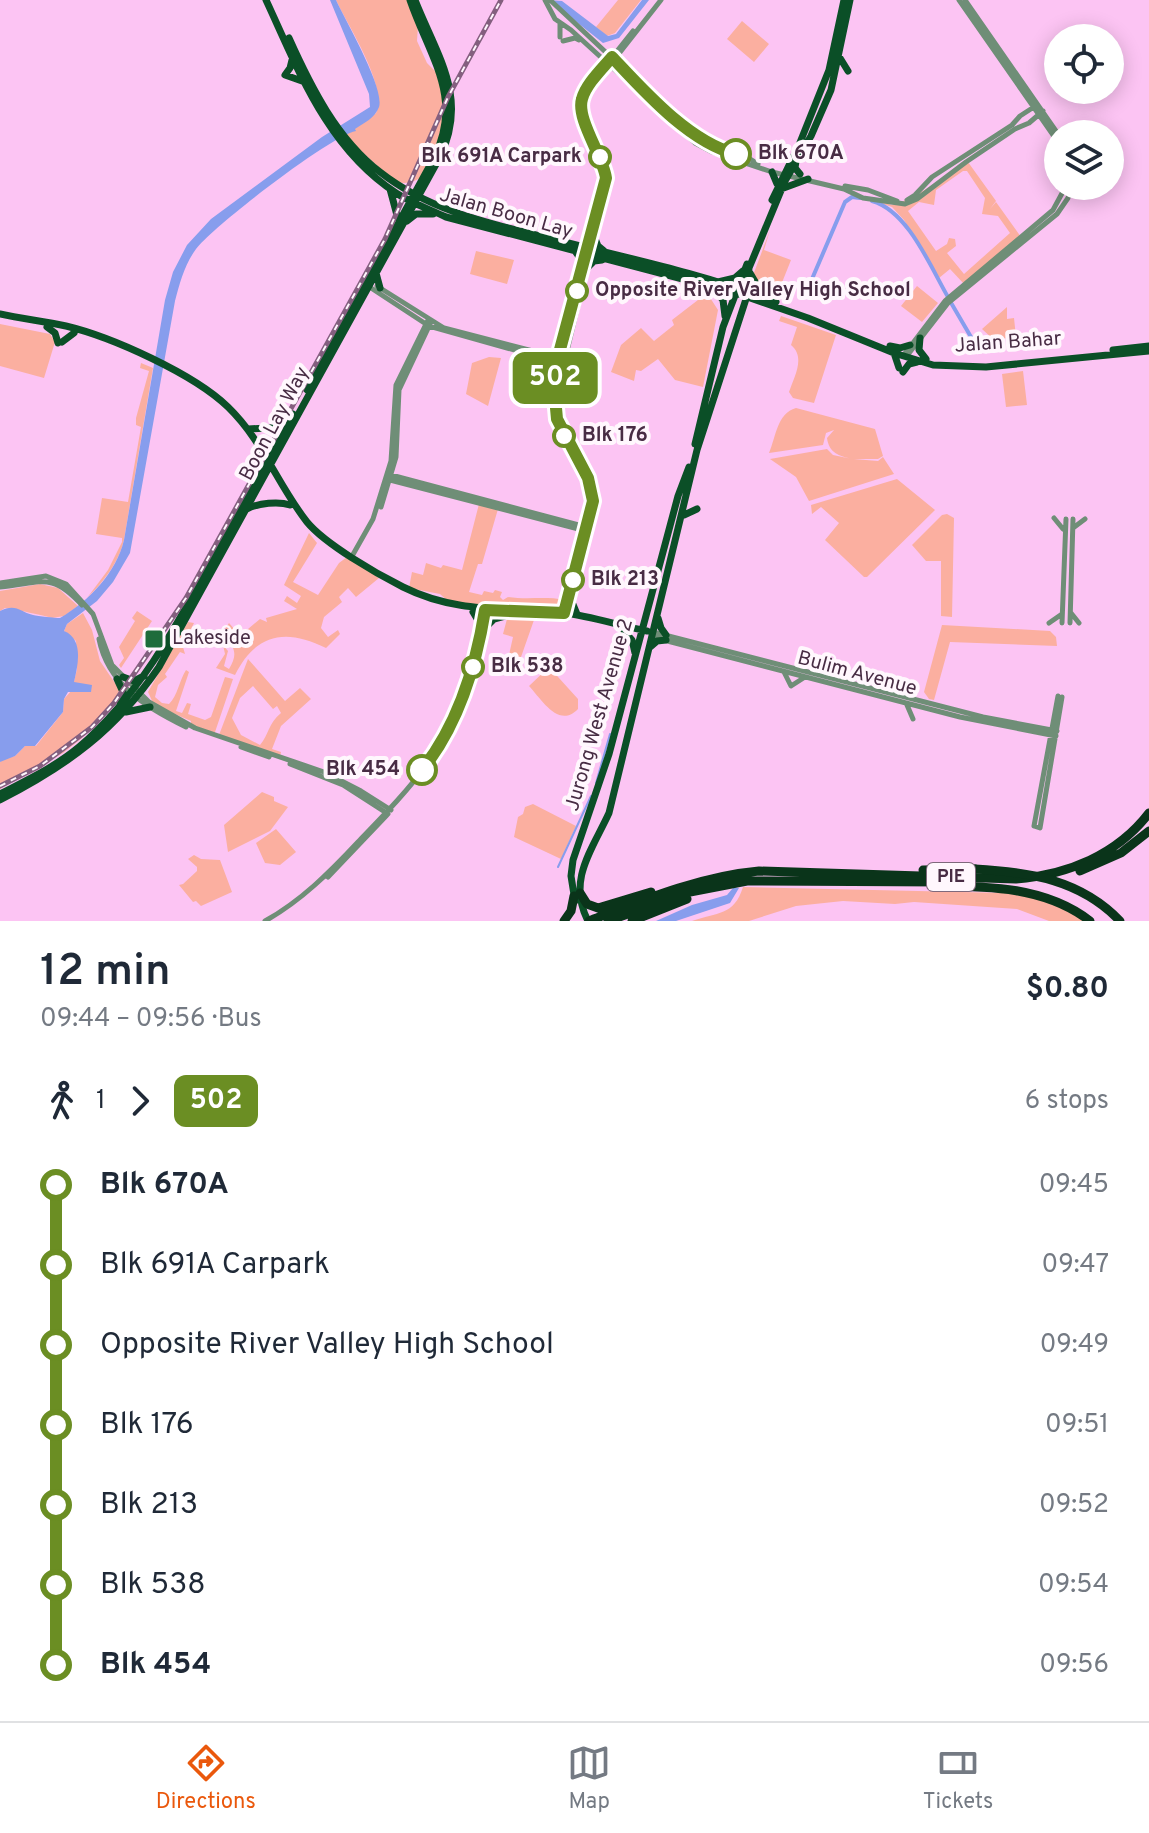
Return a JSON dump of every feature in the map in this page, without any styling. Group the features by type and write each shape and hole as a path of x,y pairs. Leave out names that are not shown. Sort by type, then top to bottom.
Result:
{"highway":[{"name":"PIE","path":"608,921 618,914 700,882 733,873 759,871 1016,879 1051,874 1099,857 1119,844 1149,813"},
{"name":"PIE","path":"587,921 715,885 759,880 1016,883 1062,877 1121,853 1149,831"},
{"path":"876,875 975,869 1045,877 1089,895 1120,921"},
{"path":"564,921 577,894 587,904 598,908 698,878 733,873"},
{"path":"920,883 1030,893 1063,903 1090,921"},
{"path":"632,921 715,885"}],"main road":[{"name":"Jalan Boon Lay","path":"268,0 292,58 335,129 357,160 394,187 441,215 471,225 589,251 747,294"},
{"name":"Jalan Boon Lay","path":"268,0 307,83"},
{"name":"Boon Lay Way","path":"148,677 450,133 452,98 445,71 413,0"},
{"path":"723,327 724,301 714,285 747,270 779,186 821,115 840,56 847,0"},
{"path":"786,174 829,68 847,0"},
{"path":"834,79 846,72 840,56"},
{"path":"292,58 285,75 296,76 307,83"},
{"path":"796,159 795,168 800,174"},
{"path":"772,172 779,186"},
{"path":"433,204 427,194 426,178 394,187 400,223 416,214 441,215"},
{"path":"779,186 808,179"},
{"name":"Jalan Boon Lay","path":"414,199 575,248"},
{"name":"Boon Lay Way","path":"0,797 63,766 118,718 148,677 247,509 266,462 283,444 400,223"},
{"path":"593,235 607,256 585,269 575,248 593,235"},
{"path":"740,311 750,302 766,300 747,270"},
{"name":"Jurong West Avenue 2","path":"587,921 571,876 573,860 607,762 678,496 687,473 723,327 747,270"},
{"name":"Jurong West Avenue 2","path":"577,894 585,858 609,813 697,450 747,294 747,270"},
{"path":"363,295 378,289 376,273"},
{"name":"Jalan Bahar","path":"747,294 925,360 987,364 1149,348"},
{"path":"0,316 112,344"},
{"path":"0,316 67,327 166,368 208,390 230,408 247,428 290,505 310,531 420,594 505,616 566,615 652,635"},
{"path":"47,327 60,343 74,333"},
{"path":"906,353 901,348 892,350 901,370 909,364 925,360 919,350 920,338"},
{"path":"166,368 216,401 235,420 278,473 303,516 322,540"},
{"path":"247,428 286,427"},
{"path":"278,473 283,444"},
{"path":"682,517 696,508 688,494"},
{"path":"247,509 290,505"},
{"path":"353,558 413,596 473,612 579,616 624,629 632,640 635,654"},
{"path":"572,602 579,616"},
{"path":"624,629 639,622 647,610"},
{"path":"473,612 484,627 494,619 505,616"},
{"path":"649,648 666,638 659,624 658,612"},
{"path":"109,717 123,695 120,678 134,681 148,677 150,705 132,709 118,718"},
{"name":"Boon Lay Way","path":"0,797 63,758 136,693"}],"street":[{"path":"548,0 552,15 560,23 695,143 712,152 772,172 800,174 868,190 893,200 903,201 915,195 932,177 1041,113"},
{"path":"548,0 703,141 747,157 763,167 844,189 863,198 905,204 917,199 1036,106"},
{"path":"613,59 660,0"},
{"path":"566,615 572,602 593,501 591,488 556,414 554,386 606,175 581,104 586,91 660,0"},
{"path":"959,0 1047,120"},
{"path":"965,0 1036,106"},
{"path":"560,23 562,39 575,38 584,42"},
{"path":"600,46 611,49 624,42"},
{"path":"621,52 621,67"},
{"path":"600,57 600,75"},
{"path":"600,75 617,74"},
{"path":"1041,113 1045,120"},
{"path":"906,353 954,293 1053,210 1060,200"},
{"path":"906,353 957,295 1057,214 1067,200"},
{"path":"367,283 429,323 560,360"},
{"path":"353,558 373,528 396,457 399,390 429,323"},
{"path":"389,477 589,530"},
{"path":"1054,518 1065,534"},
{"path":"1069,519 1073,529 1070,608 1066,623 1063,613 1065,534 1069,519"},
{"path":"1073,529 1085,519"},
{"path":"566,615 589,530"},
{"path":"0,585 45,580 63,588 88,610 105,661 150,705 201,733 323,776 388,811"},
{"path":"1070,608 1079,623"},
{"path":"268,921 304,898 336,870 424,768 443,739 471,675 487,612"},
{"path":"1049,623 1063,613"},
{"name":"Bulim Avenue","path":"652,635 1033,729"},
{"name":"Bulim Avenue","path":"666,638 906,703 1054,733"},
{"path":"783,671 791,686 806,677"},
{"path":"1045,758 1054,733 1053,717 1060,696 1040,828 1034,826 1045,743 1033,729 1053,717"},
{"path":"906,703 913,719"}],"shaded area":[{"path":"336,0 408,0 418,25 417,41 427,63 438,74 447,120 423,176 416,180 395,182 348,139 347,134 376,113 378,101 372,72"},
{"path":"618,0 641,0 615,33 607,36 596,27"},
{"path":"742,21 769,44 754,62 727,39"},
{"path":"968,162 996,201 990,209 996,202 1021,237 964,284 950,269 939,278 904,220 892,207 862,197 892,205 912,198","holes":["967,171 985,198 982,214 998,216 1010,233 964,274 947,253 956,246 955,239 949,238 947,244 936,251 908,211 919,202 934,205 936,190"]},
{"path":"770,230 764,250 791,260 777,295 756,289 752,278"},
{"path":"476,251 514,260 507,284 470,274"},
{"path":"917,286 938,303 922,322 901,306"},
{"path":"707,293 718,310 703,387 675,380 658,359 641,371 636,370 634,381 611,372 621,345 641,328 654,341 674,325 672,320"},
{"path":"1007,307 1007,319 1014,318 1016,337 994,340 982,329"},
{"path":"781,316 836,335 814,403 793,398 789,392 798,361 798,355 791,345 797,327 779,321"},
{"path":"0,324 50,334 55,342 44,378 0,366"},
{"path":"489,357 501,358 488,406 466,394 472,363"},
{"path":"141,363 153,368 124,540 110,572 87,598 108,570 122,542 122,538 96,534 102,498 128,502 141,427 136,425 136,418 149,371 140,368"},
{"path":"1023,371 1027,405 1006,407 1002,374"},
{"path":"796,408 875,429 883,456 878,459 854,459 878,461 883,457 894,474 809,501 796,477 770,459 827,449 833,455 852,459 839,455 830,447 827,438 834,430 826,433 823,445 769,453 781,420"},
{"path":"897,479 935,510 864,577 825,540 839,523 821,507 812,514 811,505"},
{"path":"479,504 498,509 482,564 478,564 469,592 482,595 484,591 493,593 495,590 502,592 500,597 503,600 508,597 564,600 559,612 449,602 440,594 409,588 412,572 423,575 426,563 462,570"},
{"path":"942,515 954,518 952,617 941,616 941,561 926,561 912,545"},
{"path":"309,533 317,543 293,582 318,595 339,563 347,557 379,578 356,597 348,588 339,597 342,602 324,617 321,628 328,637 338,630 340,634 326,648 298,638 273,638 252,650 235,675 216,668 225,654 223,645 228,651 224,666 229,669 233,660 233,649 226,637 220,642 219,638 229,623 236,631 248,629 260,619 267,622 266,618 297,609 284,601 287,596 297,603 301,596 284,585"},
{"path":"40,584 58,588 78,606 64,616 52,618 5,608 0,611 0,591"},
{"path":"137,611 152,621 121,668 119,665 124,658 119,647 135,621 132,618"},
{"path":"83,613 92,630 100,661 119,689 118,700 63,753 0,789 0,762 15,756 25,746 36,746 63,712 64,699 72,690 77,669 76,641 64,631 67,624"},
{"path":"507,619 534,620 521,657 509,655 513,637 503,634"},
{"path":"188,622 194,623 191,629 194,631 183,647 185,654 180,652 165,674 167,677 158,685 155,697 169,704 186,670 189,672 176,711 182,713 187,703 191,704 188,714 205,720 211,717 225,677 233,679 214,735 154,705 148,692"},
{"path":"942,625 1050,631 1056,637 1057,646 950,642 934,700 924,692"},
{"path":"248,659 285,701 300,688 311,699 281,726 272,749 281,752 280,757 219,735","holes":["253,686 273,709 277,706 281,713 260,745 241,735 232,718 240,698"]},
{"path":"549,667 578,699 578,709 571,714 564,716 551,710 529,686"},
{"path":"262,792 288,807 270,831 228,852 224,825"},
{"path":"533,804 576,826 561,859 514,837 518,817 525,807"},
{"path":"276,829 296,852 280,865 265,863 256,843"},
{"path":"194,855 201,859 220,860 232,892 201,906 193,902 179,885 197,871 188,859"},
{"path":"743,887 1007,893 1048,901 1085,921 1049,921 1017,909 843,901 796,906 749,921 692,921 730,908"}],"water":[{"path":"330,0 336,0 363,54 376,85 379,107 356,131 299,164 248,203 207,237 192,255 175,301 130,553 113,582 97,601 67,624 64,631 75,640 77,646 74,682 92,685 91,692 68,692 63,712 35,746 25,746 15,756 0,762 0,611 14,608 33,615 60,618 91,595 115,564 124,540 165,300 173,272 187,245 211,219 322,137 370,107 369,94"},
{"path":"549,0 562,1 608,36 616,34 642,0 649,0 619,38 603,43"},
{"path":"733,888 739,888 730,903 676,921 656,921 692,905 727,895"}],"waterway":[{"path":"806,293 845,202 852,197 860,198"},
{"path":"872,201 897,216 907,228 948,297"},
{"path":"950,301 978,349"},
{"path":"596,783 610,734"},
{"path":"558,867 591,796"}],"railway":[{"path":"0,786 40,766 92,727 114,703 186,598 385,239 448,97 501,0"}],"bus line":[{"name":"502","path":"422,770 443,739 463,697 475,661 485,610 564,613 591,514 593,501 588,478 562,431 554,396 558,357 606,178 582,111 582,97 612,57 691,132 720,149 736,154"}],"place":[{"name":"Blk 670A","path":"736,154"},
{"name":"Blk 691A Carpark","path":"600,157"},
{"name":"Opposite River Valley High School","path":"577,291"},
{"name":"Blk 176","path":"564,436"},
{"name":"Blk 213","path":"573,580"},
{"name":"Lakeside","path":"154,639"},
{"name":"Blk 538","path":"473,667"},
{"name":"Blk 454","path":"422,770"}]}
